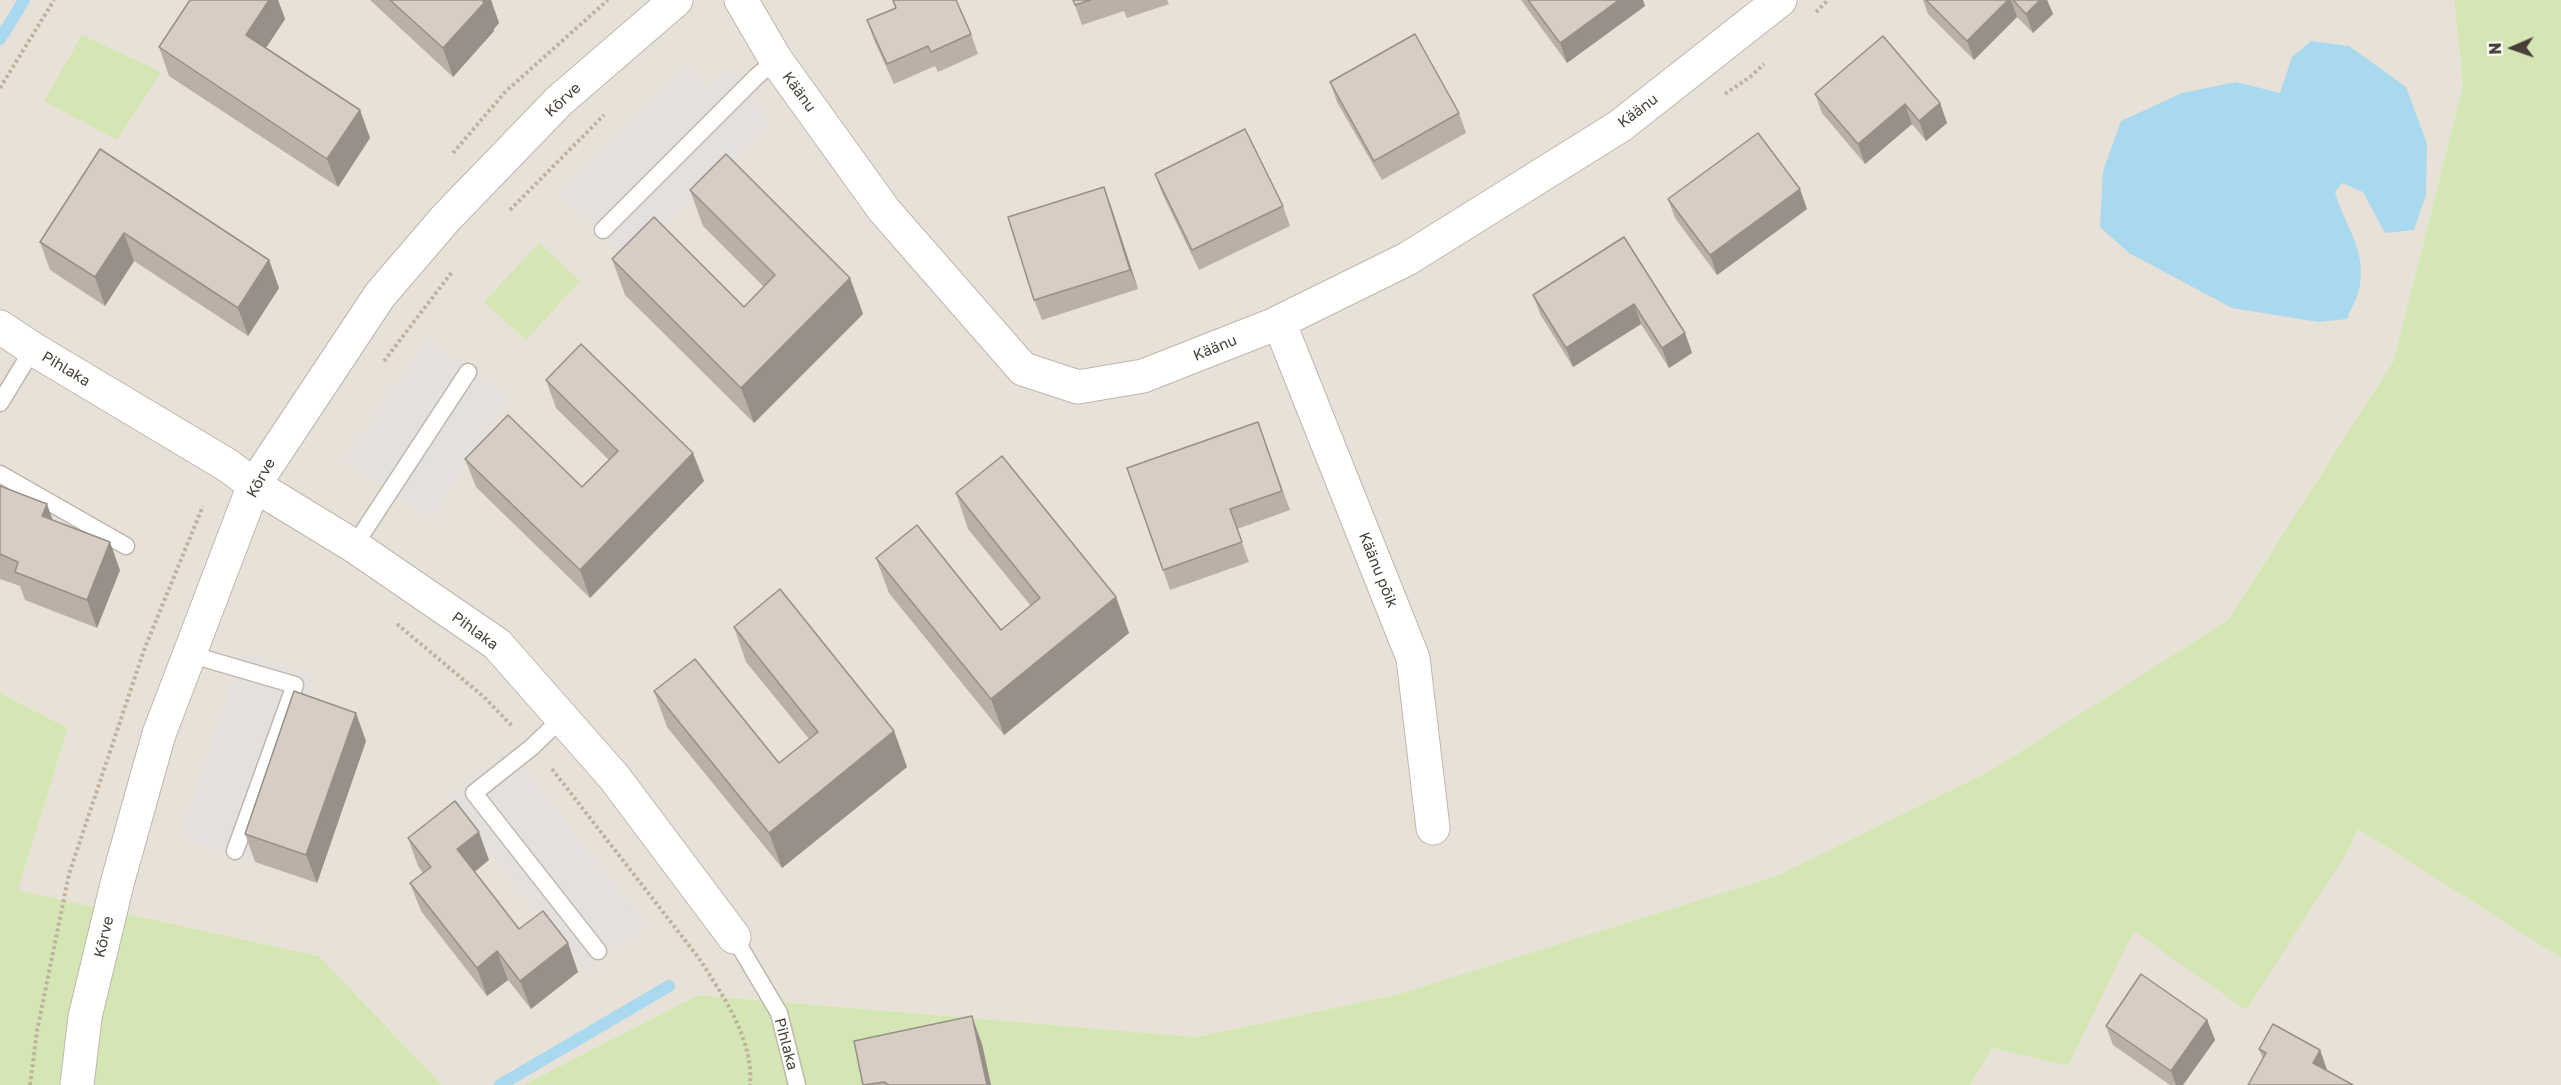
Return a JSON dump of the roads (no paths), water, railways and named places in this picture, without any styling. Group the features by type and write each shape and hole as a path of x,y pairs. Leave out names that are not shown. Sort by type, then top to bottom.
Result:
{"street":[{"name":"Kõrve","path":"77,1085 86,1017 118,880 159,734 254,485 380,295 438,227 559,101 676,0"},
{"name":"Käänu","path":"741,0 776,60 884,210 1023,369 1078,387 1143,376 1279,322 1407,259 1620,126 1780,0"},
{"name":"Käänu põik","path":"1279,322 1413,658 1433,828"},
{"name":"Pihlaka","path":"0,327 227,465 254,485 354,546 496,644 614,777 734,936"}],"lane":[{"path":"603,230 757,76 776,60"},
{"path":"0,403 33,349"},
{"path":"354,546 468,372"},
{"path":"0,474 126,546"},
{"path":"189,654 295,685 235,851"},
{"path":"562,718 532,747 474,793 598,951"},
{"name":"Pihlaka","path":"734,936 779,1013 797,1085"}],"water":[{"path":"2311,41 2349,46 2406,87 2427,144 2426,195 2414,230 2385,233 2363,192 2342,183 2335,192 2360,259 2359,288 2347,319 2319,322 2232,308 2129,253 2100,227 2103,171 2121,121 2182,93 2236,82 2280,93 2292,57"}],"waterway":[{"path":"0,39 24,0"},
{"path":"500,1085 669,986"}]}
